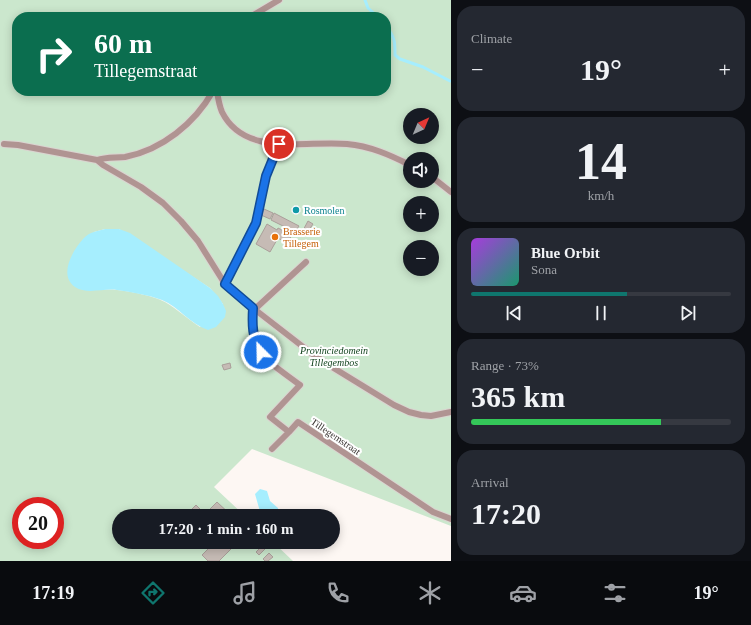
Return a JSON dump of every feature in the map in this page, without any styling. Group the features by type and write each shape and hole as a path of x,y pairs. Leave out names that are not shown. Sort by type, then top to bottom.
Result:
{"lane":[{"path":"259,12 279,0"},
{"path":"4,144 18,145 97,160 104,158 125,157 152,149 181,130 205,104 210,96"},
{"path":"218,96 221,110 236,130 262,142 295,145 328,142 370,147 403,162"},
{"path":"225,284 256,223 266,176 279,144"},
{"path":"97,160 141,187 163,203 198,241 225,284 254,309 311,353 394,405 421,416 431,416 451,412"},
{"path":"439,183 451,192"},
{"path":"272,449 288,432 270,417 300,385 266,360 256,345 252,329 254,309 306,262"},
{"name":"Tillegemstraat","path":"288,432 298,422 433,512 451,519"}],"green space":[{"name":"Provinciedomein Tillegembos","path":"0,0 451,0 451,526 252,449 214,487 238,509 112,509 112,549 280,549 293,561 0,561","holes":["105,229 119,229 210,288 223,304 200,327 165,302 155,298 122,291 90,290 75,286 94,232"]}],"water":[{"path":"105,229 119,229 130,233 210,288 223,304 226,311 225,317 216,327 208,330 196,324 168,303 157,298 117,290 85,291 75,287 70,282 67,269 75,249 88,235"},
{"path":"260,489 267,491 270,501 278,509 259,509 255,494"}],"building":[{"name":"Rosmolen","path":"294,206 298,206 300,210 298,214 294,214 292,212 292,208"},
{"path":"264,209 273,213 270,219 261,215"},
{"path":"274,213 299,226 295,232 271,220"},
{"path":"308,221 313,224 305,236 301,234"},
{"name":"Brasserie Tillegem","path":"267,224 277,230 278,228 292,235 287,243 278,238 270,252 256,244"},
{"path":"230,363 231,368 224,370 222,365"},
{"path":"217,502 224,509 210,509"},
{"path":"196,505 200,509 192,509"},
{"path":"208,549 231,549 219,561 208,561 202,555"},
{"path":"259,549 265,549 259,555 256,552"},
{"path":"269,553 273,557 268,561 265,561 263,559"}],"waterway":[{"path":"365,0 368,8 372,12"},
{"path":"391,34 394,40 395,55 400,59 423,67 450,81"}],"place":[{"name":"Rosmolen","path":"296,210"},
{"name":"Brasserie Tillegem","path":"275,237"}],"route":[{"path":"261,352 256,345 252,329 253,308 225,284 256,223 266,176 279,144"}]}
